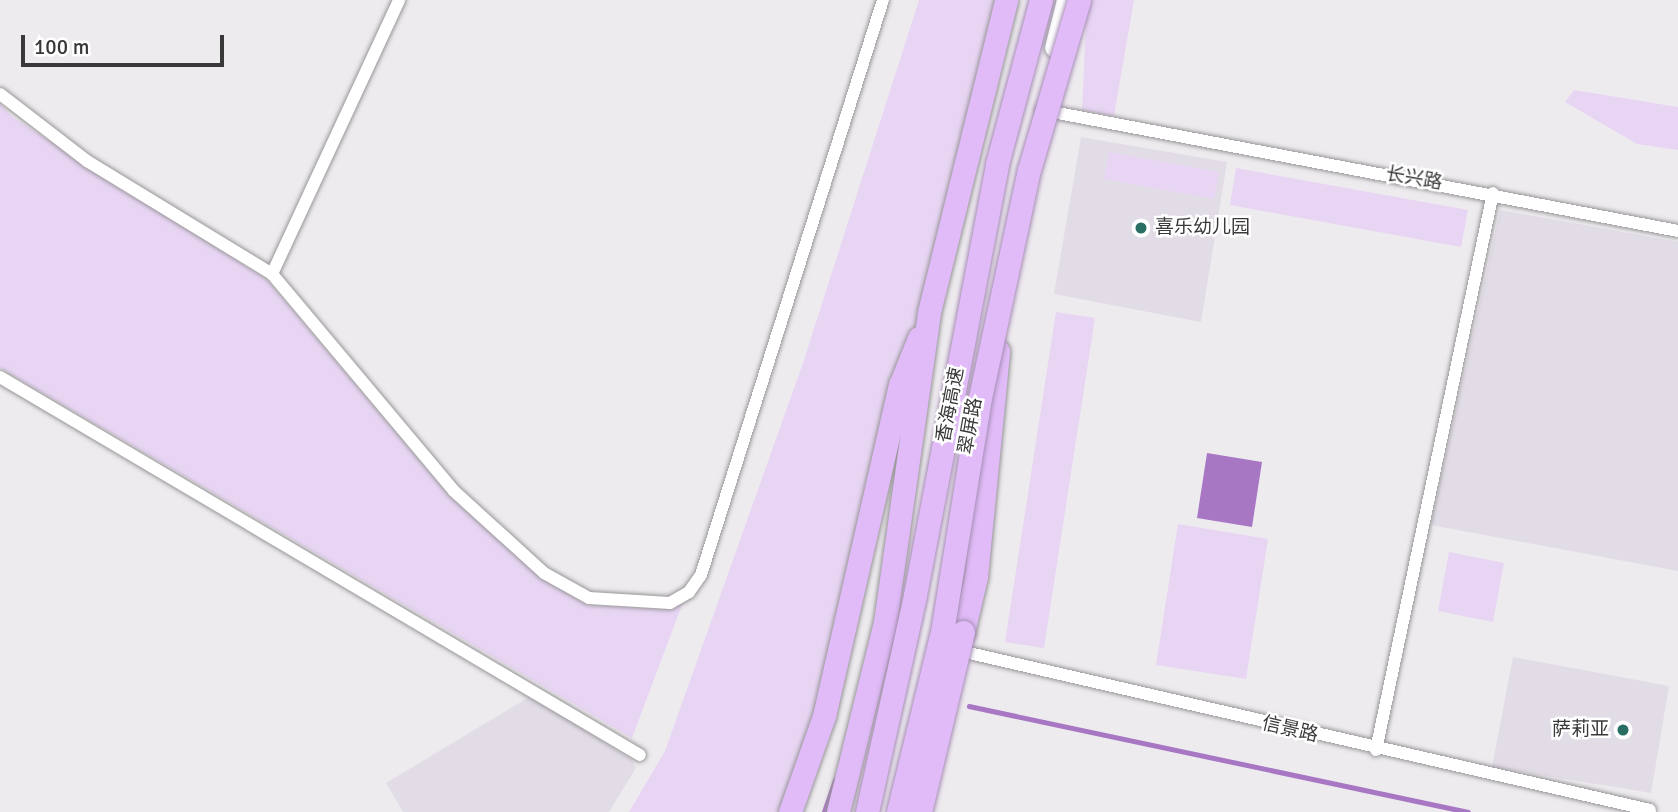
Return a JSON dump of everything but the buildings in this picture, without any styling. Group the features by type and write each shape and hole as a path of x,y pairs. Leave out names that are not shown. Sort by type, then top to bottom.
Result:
{"highway":[{"name":"香海高速","path":"838,812 885,622 929,312 1006,0"},
{"name":"香海高速","path":"869,812 915,595 997,164 1041,0"},
{"path":"896,812 942,632 980,398 1001,313 1029,170 1079,0"},
{"path":"790,812 824,716 900,385 929,312"},
{"path":"920,812 976,577 1001,313"}],"main road":[{"name":"翠屏路","path":"869,812 908,642 952,360 1001,118 1035,0"},
{"name":"翠屏路","path":"896,812 932,645 986,345 1066,0"}],"street":[{"path":"272,274 399,0"},
{"path":"0,94 87,162 272,274 454,491 544,573 589,598 670,603 690,592 701,575 883,0"},
{"name":"长兴路","path":"1039,109 1150,132 1493,193 1678,231"},
{"path":"1376,750 1493,193"},
{"path":"0,377 640,755"},
{"name":"信景路","path":"932,645 1376,750 1650,810"}],"shaded area":[{"path":"919,0 998,0 856,579 784,812 629,812 665,751 803,363"},
{"path":"1087,0 1134,0 1114,116 1082,110"},
{"path":"1574,90 1678,107 1678,150 1637,144 1565,102"},
{"path":"0,104 12,117 267,280 449,496 540,577 587,605 670,609 685,597 632,738 0,368"},
{"name":"喜乐幼儿园","path":"1081,137 1227,162 1201,322 1054,294"},
{"path":"1109,152 1219,172 1214,199 1104,179"},
{"path":"1236,168 1468,210 1461,247 1230,205"},
{"path":"1500,210 1678,242 1678,571 1431,525"},
{"path":"1056,312 1095,318 1044,648 1005,642"},
{"path":"1207,453 1262,462 1252,527 1197,518"},
{"path":"1178,524 1268,539 1246,679 1156,665"},
{"path":"1449,552 1504,563 1493,622 1438,611"},
{"path":"1513,657 1669,686 1651,793 1492,767"},
{"path":"531,696 632,760 636,768 609,812 403,812 386,783"}],"waterway":[{"path":"969,706 1468,812"},
{"path":"824,812 835,780"}],"place":[{"name":"喜乐幼儿园","path":"1141,228"},
{"name":"萨莉亚","path":"1623,730"}]}
